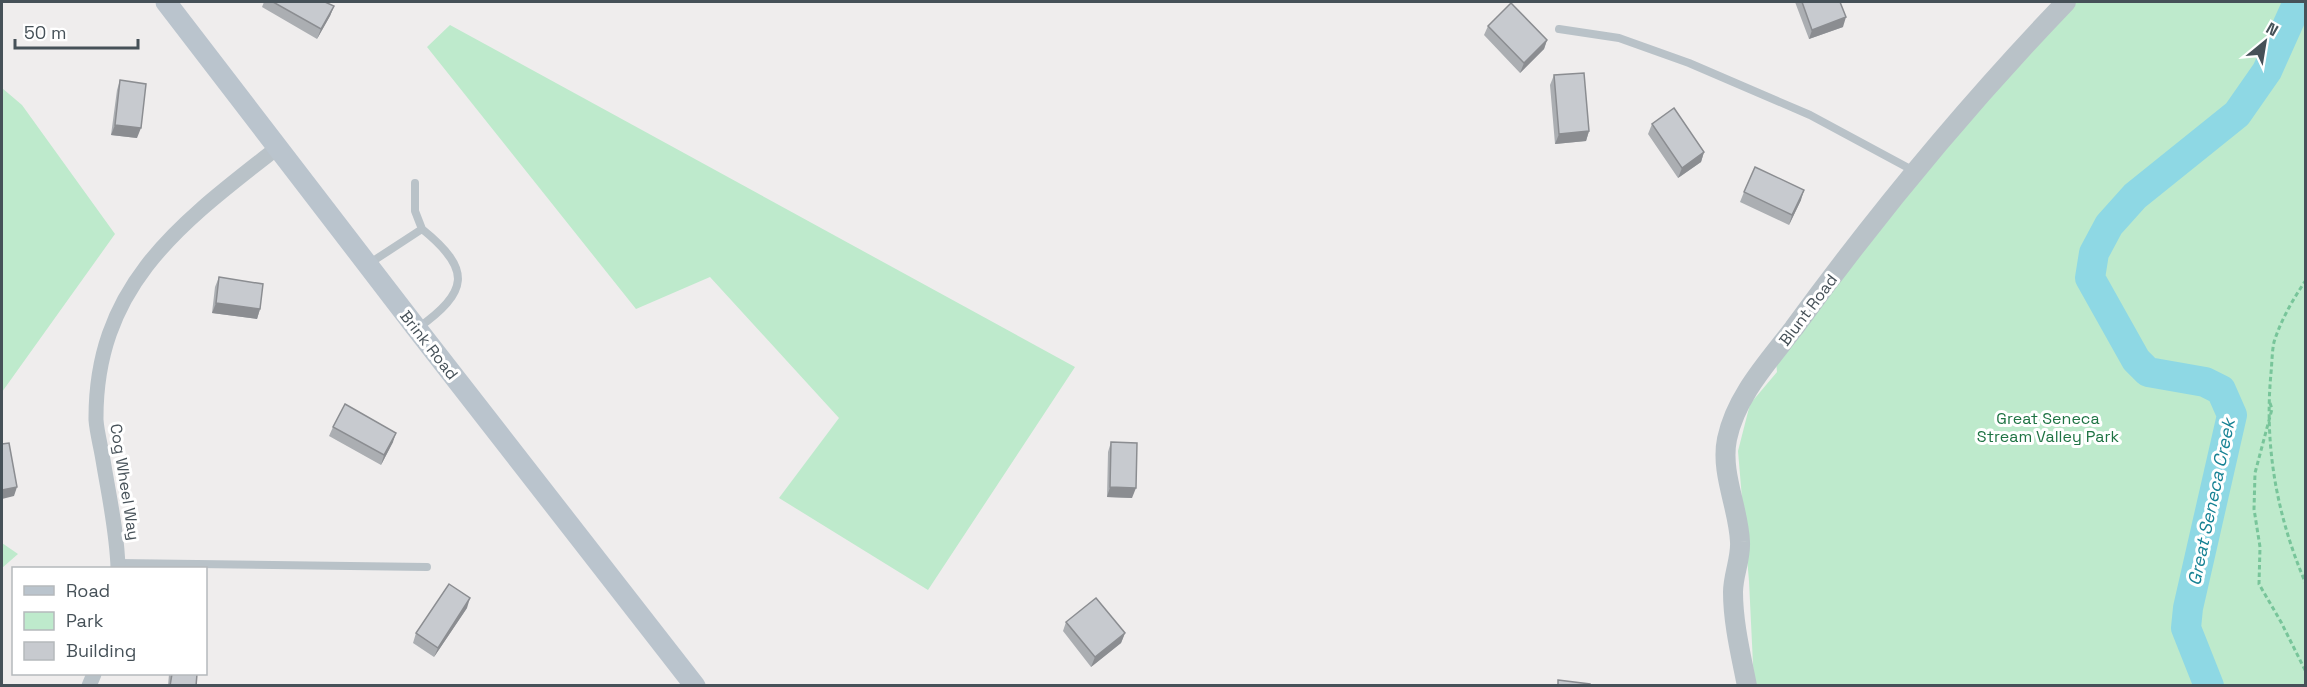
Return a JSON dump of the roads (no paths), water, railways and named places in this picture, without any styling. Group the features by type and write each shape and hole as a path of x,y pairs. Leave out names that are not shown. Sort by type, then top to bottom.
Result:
{"main road":[{"name":"Brink Road","path":"166,2 695,686"}],"street":[{"name":"Blunt Road","path":"1747,686 1737,633 1733,591 1740,543 1727,466 1726,441 1740,401 1811,304 1915,172 2004,66 2066,2"},
{"name":"Cog Wheel Way","path":"118,566 118,547 96,422 98,389 110,331 119,308 162,244 194,212 277,148"}],"lane":[{"path":"1559,28 1619,38 1689,63 1810,115 1915,172"},
{"path":"415,183 415,211 422,230 448,255 458,277 458,289 451,302 417,329"},
{"path":"368,265 422,230"},
{"path":"118,566 427,567"}],"waterway":[{"name":"Great Seneca Creek","path":"2209,686 2186,628 2188,608 2232,415 2221,390 2205,382 2148,372 2136,360 2090,278 2094,253 2109,225 2135,196 2237,114 2267,71 2298,2"}],"park label":[{"name":"Great Seneca Stream Valley Park","path":"2048,427"}]}
